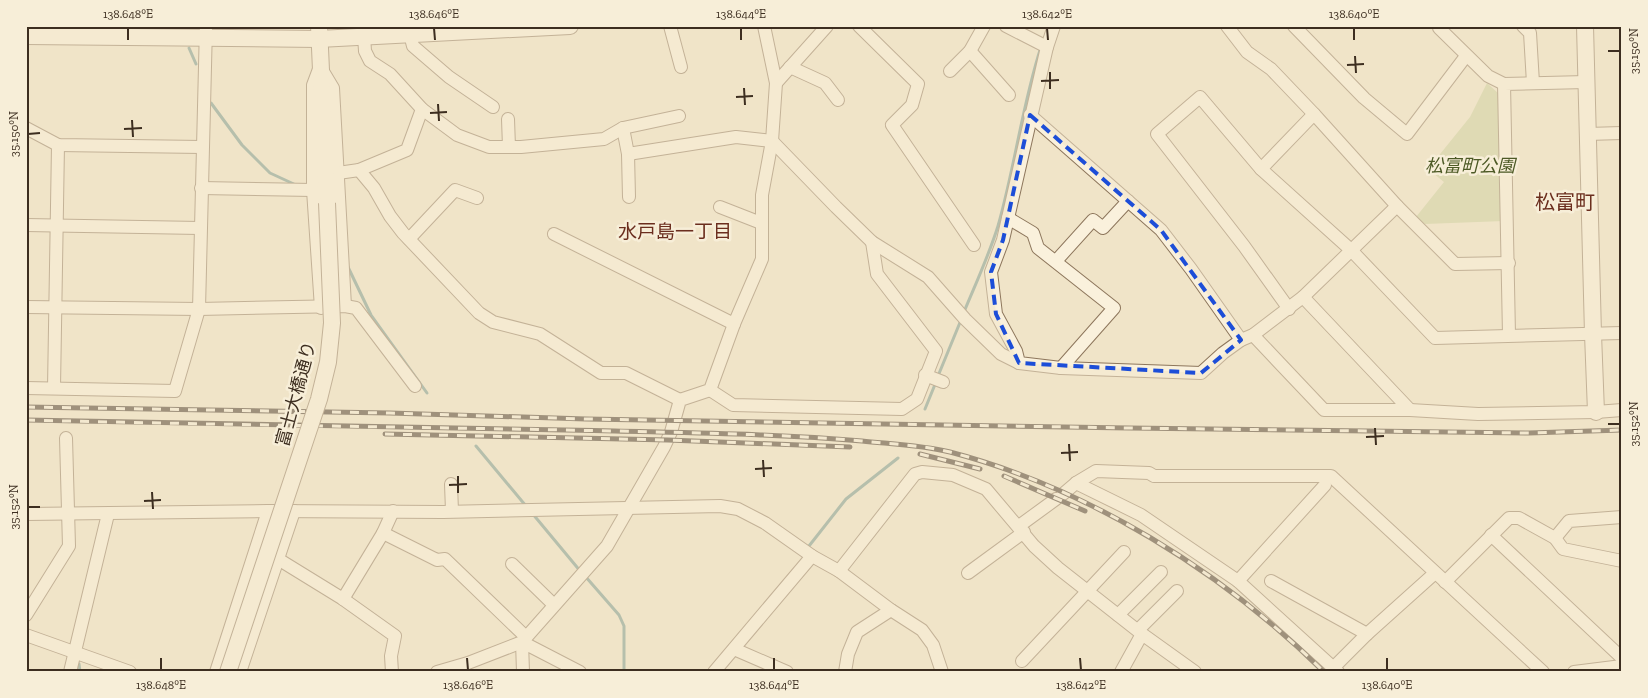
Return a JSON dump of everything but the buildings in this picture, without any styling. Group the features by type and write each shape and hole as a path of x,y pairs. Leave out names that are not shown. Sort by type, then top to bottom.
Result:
{"street":[{"path":"26,36 206,32 319,33 364,36 570,26"},
{"path":"670,26 681,67"},
{"path":"710,390 734,324 762,259 762,195 772,140 776,83 764,26"},
{"path":"776,83 827,26"},
{"path":"859,26 918,84 912,105 892,125 974,246"},
{"path":"950,71 970,51 984,26"},
{"path":"1006,26 1041,45"},
{"path":"1019,364 1016,351 996,314 991,272 1003,240 1008,218 1030,115 1041,45 1054,26"},
{"path":"1227,26 1248,52 1271,69 1397,206 1455,264 1509,263"},
{"path":"1294,26 1364,98 1407,134 1466,56"},
{"path":"1523,26 1530,33 1533,84"},
{"path":"1586,26 1592,334 1596,412"},
{"path":"1439,28 1488,76 1504,84 1586,82"},
{"path":"26,388 175,390 198,309 206,32"},
{"name":"富士大橋通り","path":"228,672 319,399 331,343 332,323 319,33"},
{"path":"410,34 413,46 442,71 493,107"},
{"path":"364,36 365,51 370,61 390,74 422,109 457,135 489,147 604,139 623,128 679,116"},
{"path":"970,51 1009,95"},
{"path":"320,66 332,88 345,306"},
{"path":"320,66 313,85 313,190 321,308"},
{"path":"790,67 825,83 838,100"},
{"path":"1504,84 1509,335"},
{"path":"1289,309 1244,246 1157,134 1200,97 1261,169 1351,250 1434,338 1622,333"},
{"path":"338,173 359,170 407,150 422,109"},
{"path":"1261,169 1314,114"},
{"path":"1030,115 1161,230 1241,340"},
{"path":"508,120 509,147"},
{"path":"26,128 58,145 202,147"},
{"path":"623,128 628,154 629,197"},
{"path":"1587,134 1622,133"},
{"path":"628,154 736,137 772,140 872,242 928,277 965,320 1001,354 1019,364 1061,368 1201,373 1223,353 1241,340 1253,335 1289,309 1397,206"},
{"path":"54,388 58,145"},
{"path":"359,170 374,188 390,216 410,239 479,313 493,322 540,334 602,373 626,373 680,400 710,390"},
{"path":"201,188 313,190"},
{"path":"410,239 455,190 477,198"},
{"path":"1056,261 1093,220 1103,228 1128,201"},
{"path":"720,207 761,223"},
{"path":"1008,218 1032,233 1038,248 1114,308 1061,368"},
{"path":"26,225 200,228"},
{"path":"554,234 734,324"},
{"path":"710,390 733,405 902,409 917,399 935,379 936,351 877,274 872,242"},
{"path":"1303,297 1410,410"},
{"path":"26,306 198,309 321,308 345,306 356,308 415,386"},
{"path":"1253,335 1324,410 1410,410 1478,414 1622,410"},
{"path":"436,672 468,663 524,640 607,546 664,447 671,432 680,400"},
{"path":"26,615 69,546 66,438"},
{"path":"968,574 1076,483 1096,471 1149,473 1154,476 1331,476 1543,672"},
{"path":"839,572 915,474 922,472 953,475 986,489 1034,546 1058,568 1195,672"},
{"path":"1076,483 1141,515 1238,581 1336,669 1368,634 1492,535 1508,518 1519,518 1555,538 1563,549 1622,561"},
{"path":"451,484 452,511"},
{"path":"1238,581 1325,485"},
{"path":"26,514 452,511 720,506 738,509 765,523 922,630 933,646 942,672"},
{"path":"216,672 268,511"},
{"path":"240,672 294,511"},
{"path":"343,599 383,533 393,511"},
{"path":"70,672 108,514"},
{"path":"1555,538 1569,521 1622,518"},
{"path":"383,533 437,560 445,559 524,640 580,672"},
{"path":"1492,535 1622,658"},
{"path":"714,672 734,649 807,552"},
{"path":"1022,661 1124,552"},
{"path":"278,559 343,599 395,636 391,656 392,672"},
{"path":"512,564 554,605"},
{"path":"1118,614 1161,572"},
{"path":"1271,581 1368,634"},
{"path":"1121,672 1140,632 1177,592"},
{"path":"845,672 848,654 857,632 891,610"},
{"path":"26,635 130,672"},
{"path":"523,672 524,640"},
{"path":"734,649 787,672"},
{"path":"1574,672 1622,666"}],"highlighted area":[{"path":"1030,115 1161,230 1241,340 1201,373 1019,363 996,314 991,272 1003,240"}],"green space":[{"name":"松富町公園","path":"1487,83 1499,94 1504,221 1425,224 1416,217 1444,182 1428,169 1470,117"}],"waterway":[{"path":"964,312 998,226 1034,69 1041,47"},
{"path":"189,48 196,64"},
{"path":"211,103 242,145 270,173 296,185"},
{"path":"348,267 371,315 427,393"},
{"path":"938,376 961,320"},
{"path":"925,409 936,382"},
{"path":"476,446 526,506"},
{"path":"809,546 846,499 898,458"},
{"path":"532,513 581,572"},
{"path":"585,576 619,615 624,626 624,672"},
{"path":"79,664 80,672"}],"railway":[{"path":"26,407 1129,428 1529,433 1622,430"},
{"path":"26,420 739,434 862,441 917,446 950,452 1002,468 1052,488 1102,511 1151,538 1198,568 1242,600 1285,635 1324,672"},
{"path":"385,434 668,440 850,447"},
{"path":"920,454 980,469"},
{"path":"1004,476 1085,511"}],"district":[{"name":"松富町","path":"1565,202"},
{"name":"水戸島一丁目","path":"675,231"}]}
